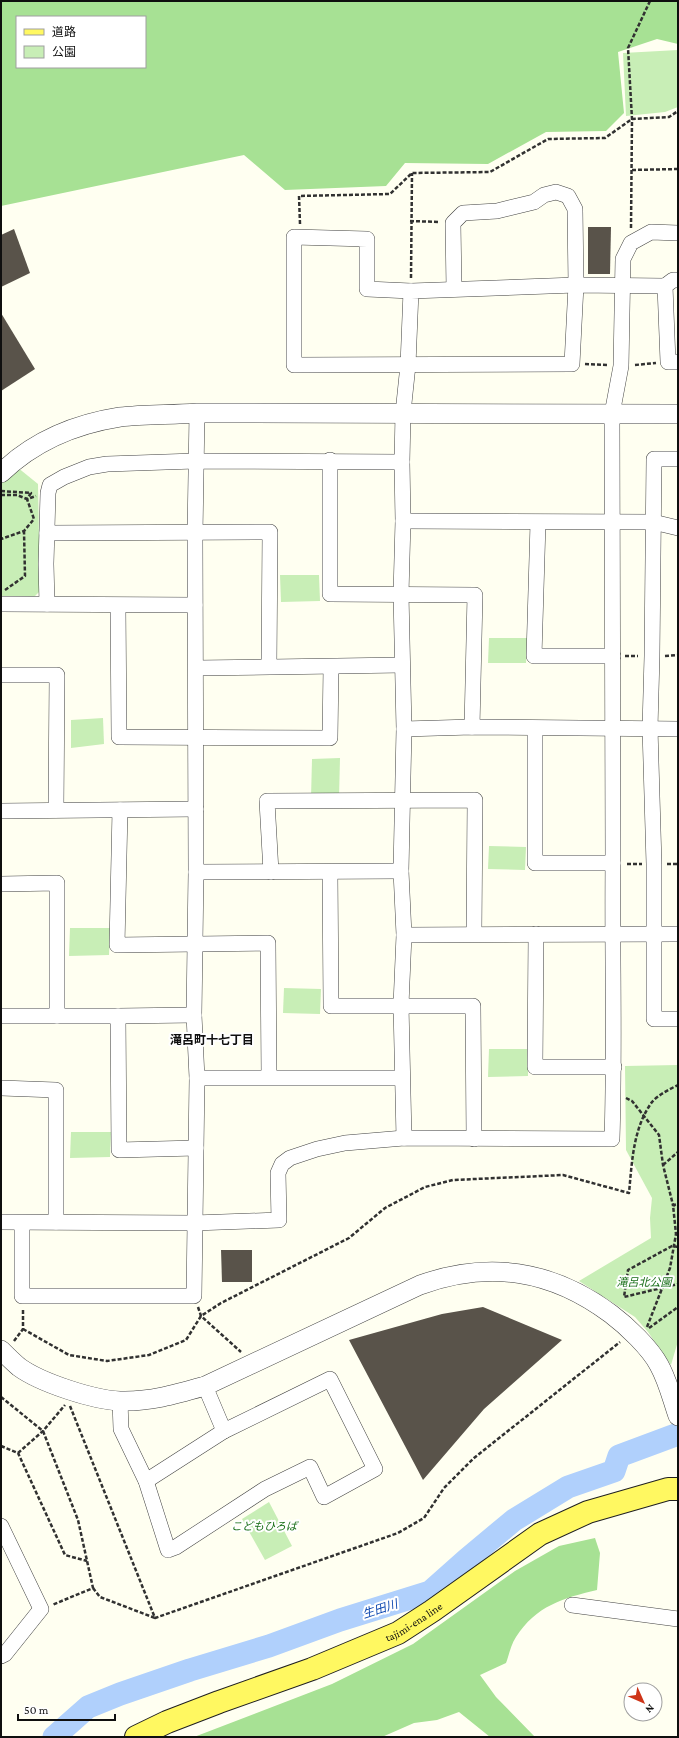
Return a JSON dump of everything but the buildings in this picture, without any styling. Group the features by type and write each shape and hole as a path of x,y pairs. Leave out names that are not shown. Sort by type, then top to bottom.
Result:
{"main road":[{"name":"tajimi-ena line","path":"136,1737 180,1717 312,1669 398,1633 432,1611 540,1534 588,1512 678,1488"}],"street":[{"path":"454,289 453,223 463,213 497,211 534,202 544,195 556,192 568,196 575,209 576,285 572,364 294,365 294,237 367,238 367,289 411,291 576,285 622,286 672,283 668,362 678,362"},
{"path":"1,1222 194,1223 279,1220 278,1173 282,1164 290,1158 317,1149 345,1143 404,1138 612,1139 614,1067 612,934 612,414 621,366 623,259 631,243 651,232 678,233"},
{"path":"404,1138 402,1005 404,935 401,871 404,729 401,594 403,521 402,462 403,413 408,365 411,291"},
{"path":"1,473 40,442 73,428 121,417 197,413 678,414"},
{"path":"22,1223 22,1296 194,1296 197,1078 194,1015 196,872 195,461 197,413"},
{"path":"678,459 654,459 650,728 654,864 654,1019 678,1019"},
{"path":"47,604 46,533 48,493 50,484 64,476 89,467 107,464 195,461 330,460 402,462"},
{"path":"330,460 330,594 475,594 472,727"},
{"path":"403,521 538,523 653,522 678,528"},
{"path":"538,523 534,656 613,656"},
{"path":"46,533 195,534 270,532 269,666"},
{"path":"1,604 118,606 195,605"},
{"path":"118,606 119,737 195,739 330,738 331,666"},
{"path":"196,668 402,665"},
{"path":"1,675 57,675 56,810"},
{"path":"404,729 472,727 535,729 613,727 678,729"},
{"path":"535,729 535,862 613,864"},
{"path":"271,872 267,800 475,800 474,934"},
{"path":"1,811 196,809"},
{"path":"120,810 117,945 268,943 269,1077"},
{"path":"196,872 401,871"},
{"path":"330,872 331,1006 473,1006 474,1139"},
{"path":"1,884 57,883 57,1016"},
{"path":"536,934 535,1067 614,1067"},
{"path":"404,935 678,934"},
{"path":"1,1016 194,1015"},
{"path":"118,1016 119,1150 196,1148"},
{"path":"197,1078 402,1078"},
{"path":"1,1088 56,1090 56,1222"},
{"path":"3,1352 20,1368 69,1391 102,1399 120,1401 169,1397 205,1386 420,1285 436,1279 470,1273 507,1272 535,1276 590,1299 633,1332 659,1364 678,1416"},
{"path":"120,1401 121,1429 146,1481 168,1550 176,1548 265,1489 310,1467 324,1497 375,1469 330,1379 224,1431 146,1481"},
{"path":"205,1386 224,1431"},
{"path":"1,1526 42,1609 5,1654 1,1656"},
{"path":"572,1605 678,1619"}],"path":[{"path":"631,243 632,119 628,48 650,1"},
{"path":"301,237 299,196 390,194 412,173 490,172 548,139 605,138 632,119 669,116 678,111"},
{"path":"632,170 678,169"},
{"path":"411,291 410,221 412,173"},
{"path":"410,221 453,223"},
{"path":"1,491 31,493 27,499"},
{"path":"1,495 17,495 27,499 48,493"},
{"path":"1,539 24,531 34,519 27,499"},
{"path":"1,594 25,576 24,531"},
{"path":"613,864 654,864"},
{"path":"23,1329 69,1355 107,1361 149,1355 186,1340 201,1316 221,1303 349,1238 385,1208 425,1187 453,1180 563,1176 629,1193 634,1146 644,1117 653,1100 678,1085"},
{"path":"613,1092 632,1101 659,1135 663,1165 673,1206 676,1234 670,1268 646,1330 678,1307"},
{"path":"663,1165 678,1152"},
{"path":"673,1206 678,1205"},
{"path":"678,1247 672,1246 628,1270 624,1297 678,1284"},
{"path":"3,1352 23,1329 22,1296"},
{"path":"194,1296 201,1316 240,1350 249,1365"},
{"path":"1,1397 43,1431 78,1520 92,1588 100,1597 155,1618"},
{"path":"18,1453 43,1431 68,1402"},
{"path":"1,1446 18,1453 65,1555 87,1561"},
{"path":"42,1609 92,1588"}],"green space":[{"path":"1,1 678,1 678,44 657,39 618,52 624,113 606,131 546,132 488,164 405,163 386,186 285,190 244,155 1,206"},
{"path":"678,50 678,107 665,112 626,116 623,53"},
{"path":"17,467 38,484 40,591 32,599 1,599 1,482"},
{"path":"280,575 319,575 320,601 281,602"},
{"path":"489,638 527,638 526,663 488,663"},
{"path":"103,718 104,744 71,748 71,720"},
{"path":"340,758 339,798 311,798 312,759"},
{"path":"489,846 526,847 525,870 488,869"},
{"path":"70,928 110,928 109,955 69,956"},
{"path":"284,988 321,989 320,1014 283,1013"},
{"path":"489,1049 528,1049 528,1076 488,1077"},
{"name":"滝呂北公園","path":"678,1065 678,1341 671,1365 648,1332 635,1317 579,1281 651,1238 650,1218 652,1198 626,1150 625,1066"},
{"path":"71,1132 111,1132 110,1157 70,1158"},
{"name":"こどもひろば","path":"269,1502 292,1546 265,1560 242,1519"},
{"path":"595,1538 600,1553 597,1590 562,1600 541,1611 524,1626 516,1637 511,1646 506,1663 480,1675 496,1697 535,1737 490,1737 459,1712 437,1720 414,1723 382,1737 194,1737 332,1684 413,1644 515,1571 559,1546"}],"waterway":[{"name":"生田川","path":"54,1737 88,1707 120,1694 190,1670 269,1646 340,1620 430,1592 514,1520 568,1487 614,1471 619,1456 678,1434"}],"district":[{"name":"滝呂町十七丁目","path":"212,1040"}]}
